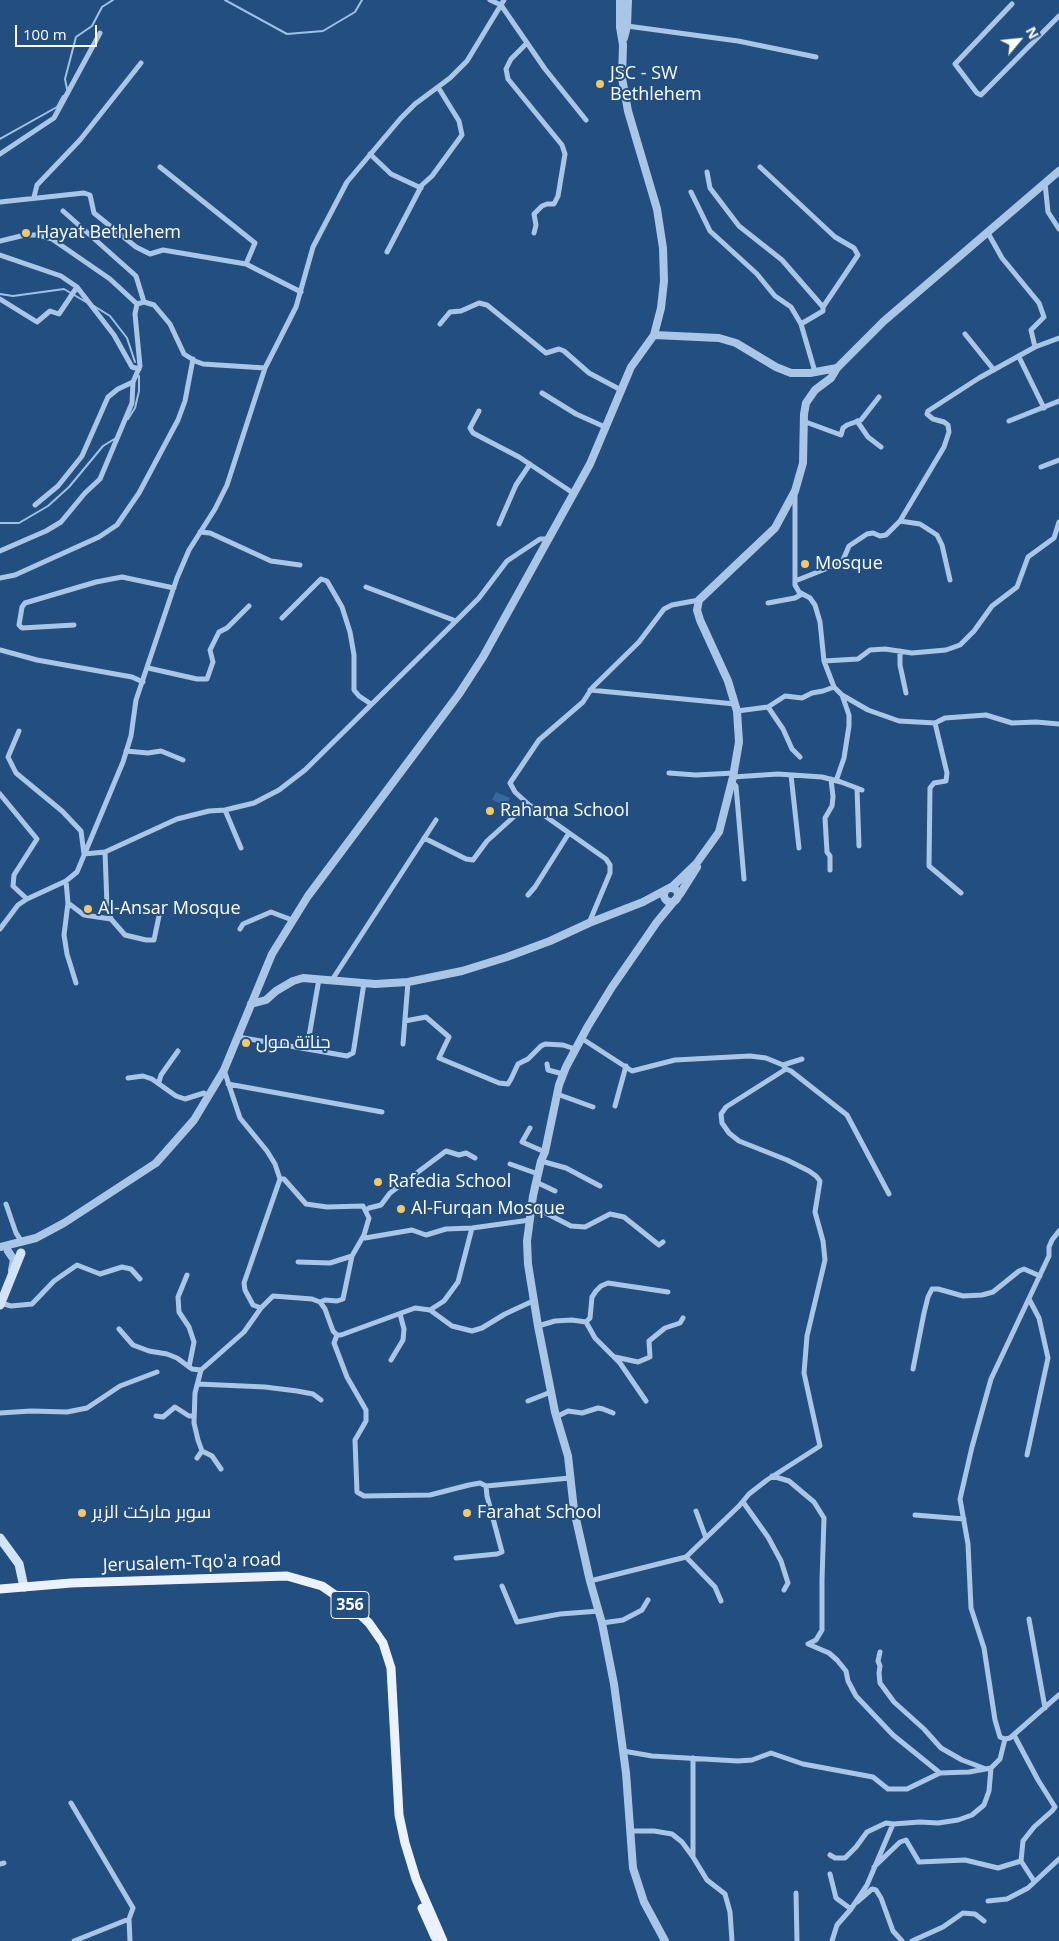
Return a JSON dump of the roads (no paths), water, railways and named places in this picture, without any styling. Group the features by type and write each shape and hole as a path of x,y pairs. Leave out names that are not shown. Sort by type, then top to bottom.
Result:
{"main road":[{"path":"0,1304 21,1253"},
{"path":"0,1538 19,1564 24,1587"},
{"name":"Jerusalem-Tqo'a road","path":"0,1589 71,1583 288,1576 322,1586 351,1606 369,1623 383,1643 390,1668 399,1814 405,1843 416,1879 443,1941"},
{"path":"416,1879 415,1892 437,1941"}],"street":[{"path":"490,0 501,6 545,70 586,120"},
{"path":"1,926 10,914 27,899 66,881 77,872 112,791 126,751 131,736 136,700 174,588 189,550 215,509 227,485 266,368 296,307 307,263 319,234 347,182 401,118 467,61 504,0"},
{"path":"620,0 620,27 623,45"},
{"path":"5,1248 36,1238 64,1223 156,1163 194,1120 224,1070 272,954 292,920 459,694 501,624 590,464 631,367 654,335 661,308 664,281 663,248 657,209 628,111 622,78 623,45 627,26 628,0"},
{"path":"1012,4 955,64 977,93 981,95 1059,16"},
{"path":"627,26 738,42 816,57"},
{"path":"0,154 54,118 100,34"},
{"path":"527,44 511,59 506,69 508,78 562,145 565,154 558,196 554,204 542,206 534,214 536,225 534,233"},
{"path":"34,197 38,186 80,140 140,63"},
{"path":"387,252 421,188 462,136 459,121 438,87"},
{"path":"370,154 391,174 421,188"},
{"path":"160,167 255,243 246,264"},
{"path":"760,168 835,237 854,248 858,255 823,307 824,311 801,324"},
{"path":"589,923 610,873 610,865 606,859 528,804 515,792 510,784 512,779 539,740 583,702 590,690 639,642 664,609 672,605 699,600 775,528 795,491 803,463 803,421 806,403 815,390 831,378 837,368 884,321 1059,170"},
{"path":"707,172 710,188 739,226 782,260 823,307"},
{"path":"1045,182 1048,212 1059,229"},
{"path":"691,192 710,231 757,274 776,296 791,307 801,324 815,372"},
{"path":"0,202 84,193 90,195 94,213 136,247 150,254 163,250 246,264 301,292"},
{"path":"64,212 136,276 144,302"},
{"path":"988,233 1002,258 1039,303 1044,317 1032,330 1031,336 1035,347"},
{"path":"0,241 24,235 39,235 52,239 110,279 137,304"},
{"path":"0,255 61,276 77,287 114,335 132,367 139,369"},
{"path":"0,299 37,322 50,311 60,314 77,287"},
{"path":"137,304 144,302 154,305 163,314 184,354 202,364 266,368"},
{"path":"440,324 450,312 461,311 479,303 487,305 546,353 559,349 564,351 589,374 621,390"},
{"path":"0,551 46,532 60,522 100,479 132,403 133,382 140,366 135,314 137,304"},
{"path":"965,334 994,370"},
{"path":"654,335 718,338 736,343 776,367 791,373 815,372 837,368"},
{"path":"795,581 833,566 843,560 848,546 867,534 886,535 900,521 944,447 950,432 948,425 933,419 927,414 928,411 1035,347 1059,338"},
{"path":"1019,357 1044,408"},
{"path":"0,578 15,575 99,537 117,525 139,493 178,420 185,401 193,359"},
{"path":"34,505 58,486 82,456 108,397 118,389 133,382"},
{"path":"542,392 576,414 605,427"},
{"path":"803,421 841,435 843,428 861,420 879,397"},
{"path":"1008,420 1059,401"},
{"path":"478,411 470,428 472,433 530,464 573,493"},
{"path":"857,421 868,437 881,447"},
{"path":"1041,467 1059,460"},
{"path":"499,524 516,485 530,464"},
{"path":"795,491 795,585 802,594 810,598 815,604 820,622 824,661 834,687 842,695 868,710 899,721 935,723 945,718 986,715 1012,723 1036,722 1059,724"},
{"path":"900,521 920,524 938,535 950,580"},
{"path":"824,661 858,659 870,650 912,653 946,650 960,645 974,631 992,606 1016,587 1028,557 1054,538 1059,522"},
{"path":"200,532 210,533 271,561 300,565"},
{"path":"84,854 105,852 177,819 254,803 279,790 305,770 479,598 507,562 540,539 547,539"},
{"path":"74,625 22,628 19,625 22,607 25,604 96,582 122,577 174,588"},
{"path":"282,618 316,584 322,580 328,581 342,607 350,632 354,654 354,690 371,704"},
{"path":"366,587 456,621"},
{"path":"768,603 795,598 802,594"},
{"path":"664,1941 644,1902 634,1868 623,1751 614,1684 602,1622 590,1581 574,1510 568,1456 556,1417 533,1301 527,1241 537,1178 563,1074 581,1038 612,987 667,910 677,899 719,832 733,778 739,742 736,708 728,680 700,620 697,610 699,600"},
{"path":"148,668 197,679 207,679 213,662 210,650 219,632 227,628 248,606"},
{"path":"0,650 37,660 132,677 143,682"},
{"path":"900,651 900,665 906,693"},
{"path":"590,690 736,708 768,707 785,696 802,698 834,687"},
{"path":"830,870 825,818 832,806 833,780 844,758 849,715 842,695"},
{"path":"768,707 783,729 792,749 800,757"},
{"path":"935,723 947,773 946,781 934,783 930,788 929,866 961,893"},
{"path":"19,730 8,757 16,773 62,811 81,831 84,854"},
{"path":"126,751 136,753 161,751 183,760"},
{"path":"669,773 733,778 778,774 790,775 833,780 860,789 859,846"},
{"path":"790,775 799,848"},
{"path":"733,778 736,786 744,880"},
{"path":"0,794 37,839 14,875 13,886 27,899"},
{"path":"424,838 466,859 473,860 487,841 528,804"},
{"path":"225,810 241,848"},
{"path":"332,980 436,820"},
{"path":"528,895 569,833"},
{"path":"251,1004 266,1000 293,981 303,978 364,983 408,982 462,971 507,958 643,902 668,889 684,877 706,851"},
{"path":"105,852 108,905 111,919 125,935 154,940 160,916"},
{"path":"66,881 68,903 64,936 67,954 76,983"},
{"path":"668,889 676,891 677,899"},
{"path":"667,910 663,900 668,889"},
{"path":"643,902 663,900 673,902 677,899"},
{"path":"68,903 84,915 111,919"},
{"path":"240,929 243,924 270,912 292,920"},
{"path":"307,1048 319,979"},
{"path":"403,1044 408,982"},
{"path":"238,1036 347,1056 352,1053 364,983"},
{"path":"405,1021 426,1017 449,1037 439,1058 499,1083 508,1084 518,1064 528,1059 545,1044 563,1045 575,1049"},
{"path":"581,1038 632,1071 675,1060 750,1056 766,1058 784,1067 846,1115 889,1194"},
{"path":"159,1082 160,1075 178,1051"},
{"path":"590,1581 686,1556 749,1494 772,1476 820,1446 804,1373 807,1336 825,1260 823,1241 815,1212 820,1181 809,1171 794,1163 739,1141 729,1133 722,1123 721,1114 726,1108 784,1067 802,1059"},
{"path":"547,1064 548,1070 563,1074"},
{"path":"615,1106 626,1066"},
{"path":"224,1070 240,1118 267,1150 275,1164 280,1179 244,1283 244,1290 248,1298 253,1305 261,1308"},
{"path":"128,1078 143,1076 159,1082 176,1096 185,1099 204,1092 210,1093 222,1084 225,1084 229,1087 382,1112"},
{"path":"557,1094 593,1107"},
{"path":"530,1128 522,1142 545,1152"},
{"path":"366,1210 381,1205 390,1193 446,1151 458,1155 466,1153 475,1158"},
{"path":"541,1161 566,1168 600,1186"},
{"path":"510,1164 537,1178 555,1191"},
{"path":"280,1179 284,1179 306,1204 327,1207 363,1206 369,1218 364,1235 352,1256 343,1299 337,1302 325,1300 320,1302"},
{"path":"6,1204 16,1234 22,1243 21,1253"},
{"path":"532,1206 571,1226 585,1227 610,1214 624,1217 659,1245 663,1242"},
{"path":"364,1235 365,1238 371,1238 412,1230 426,1235 446,1229 472,1228 530,1220"},
{"path":"430,1310 444,1301 458,1282 472,1228"},
{"path":"1059,1231 1052,1240 1049,1247 1049,1256 991,1379 981,1409 960,1499 968,1544 971,1608 984,1648 995,1720 1000,1737 1010,1738 1059,1695"},
{"path":"21,1253 36,1238"},
{"path":"5,1248 21,1253"},
{"path":"5,1248 14,1260 12,1272"},
{"path":"298,1262 330,1263 352,1256"},
{"path":"0,1304 10,1306 32,1304 54,1281 77,1265 100,1274 122,1267 131,1270 140,1279"},
{"path":"913,1370 924,1313 932,1290 938,1289 963,1296 982,1295 993,1292 1024,1269 1040,1276"},
{"path":"187,1275 178,1297 179,1312 189,1327 194,1342 189,1367"},
{"path":"586,1322 590,1318 592,1298 596,1290 608,1283 668,1292"},
{"path":"222,1470 212,1456 202,1451 194,1423 201,1370 244,1332 261,1308 273,1296 279,1296 312,1299 320,1302 336,1334 334,1343 347,1377 366,1410 366,1421 355,1440 357,1492 364,1496 430,1495 480,1483 486,1486 570,1478"},
{"path":"1027,1456 1048,1358 1039,1318 1029,1299"},
{"path":"336,1334 349,1333 415,1308 430,1310 452,1326 472,1331 482,1328 504,1314 533,1301"},
{"path":"391,1360 404,1340 404,1330 400,1314"},
{"path":"614,1357 638,1362 650,1357 649,1341 666,1328 680,1322 683,1318"},
{"path":"538,1326 572,1320 586,1322"},
{"path":"586,1322 595,1338 614,1357 646,1401"},
{"path":"119,1329 133,1345 149,1351 167,1354 177,1358 189,1367 201,1370"},
{"path":"0,1413 31,1411 66,1412 87,1408 120,1386 157,1372"},
{"path":"198,1384 281,1389 314,1394 322,1400"},
{"path":"528,1401 551,1392"},
{"path":"156,1416 163,1416 175,1407 189,1416 194,1416"},
{"path":"556,1417 568,1412 582,1413 598,1408 613,1413"},
{"path":"197,1458 202,1451"},
{"path":"772,1476 789,1481 814,1502 824,1518 822,1630 816,1640 808,1644 829,1653 837,1660 846,1671 848,1681 856,1696 893,1735 940,1773"},
{"path":"456,1558 502,1552 486,1486"},
{"path":"743,1502 768,1537 781,1561 788,1583 784,1590"},
{"path":"696,1511 706,1538"},
{"path":"915,1515 964,1519"},
{"path":"686,1556 715,1587 721,1601"},
{"path":"502,1586 518,1622 560,1614 599,1611"},
{"path":"602,1622 623,1620 642,1610 648,1600"},
{"path":"1029,1619 1045,1708"},
{"path":"880,1652 878,1661 880,1666 880,1683 894,1702 924,1729 940,1748 962,1760 989,1768"},
{"path":"1014,1735 1055,1807 1023,1841 1021,1861 1034,1881"},
{"path":"623,1751 652,1756 738,1761 752,1760 771,1753 803,1764 873,1777 888,1789 907,1789 940,1773 989,1768 1000,1759 1005,1739"},
{"path":"693,1758 693,1857"},
{"path":"830,1855 835,1858 846,1858 867,1832 886,1823 938,1823 958,1820 972,1815 984,1805 989,1791 989,1768"},
{"path":"71,1803 133,1908 129,1919 130,1941"},
{"path":"832,1941 837,1925 851,1909 867,1885 894,1824"},
{"path":"631,1831 654,1831 672,1834 693,1857 707,1880 725,1894 730,1912 732,1941"},
{"path":"873,1868 900,1842 906,1840 919,1862 965,1860 998,1868 1021,1861"},
{"path":"988,1901 1007,1899 1028,1888 1059,1859"},
{"path":"830,1874 836,1898 851,1909"},
{"path":"854,1904 872,1889 876,1890 881,1898 893,1931 902,1941"},
{"path":"796,1893 797,1941"},
{"path":"912,1941 943,1927 963,1913 975,1914 984,1921"},
{"path":"74,1941 129,1919"}],"waterway":[{"path":"67,89 65,79 76,37 92,26 102,7 113,0"},
{"path":"225,0 287,34 323,31 355,12 362,0"},
{"path":"0,139 57,107 63,96"},
{"path":"0,294 13,296 64,289 86,302"},
{"path":"94,306 110,316 127,338 135,362"},
{"path":"128,419 135,408 139,391 139,376"},
{"path":"0,523 19,523 48,506 69,487 103,446 116,438"}],"place":[{"name":"JSC - SW Bethlehem","path":"600,84"},
{"name":"Hayat Bethlehem","path":"26,233"},
{"name":"Mosque","path":"805,564"},
{"name":"Rahama School","path":"490,811"},
{"name":"Al-Ansar Mosque","path":"88,909"},
{"name":"جناتة مول","path":"246,1043"},
{"name":"Rafedia School","path":"378,1182"},
{"name":"Al-Furqan Mosque","path":"401,1209"},
{"name":"سوبر ماركت الزير","path":"82,1513"},
{"name":"Farahat School","path":"467,1513"}]}
